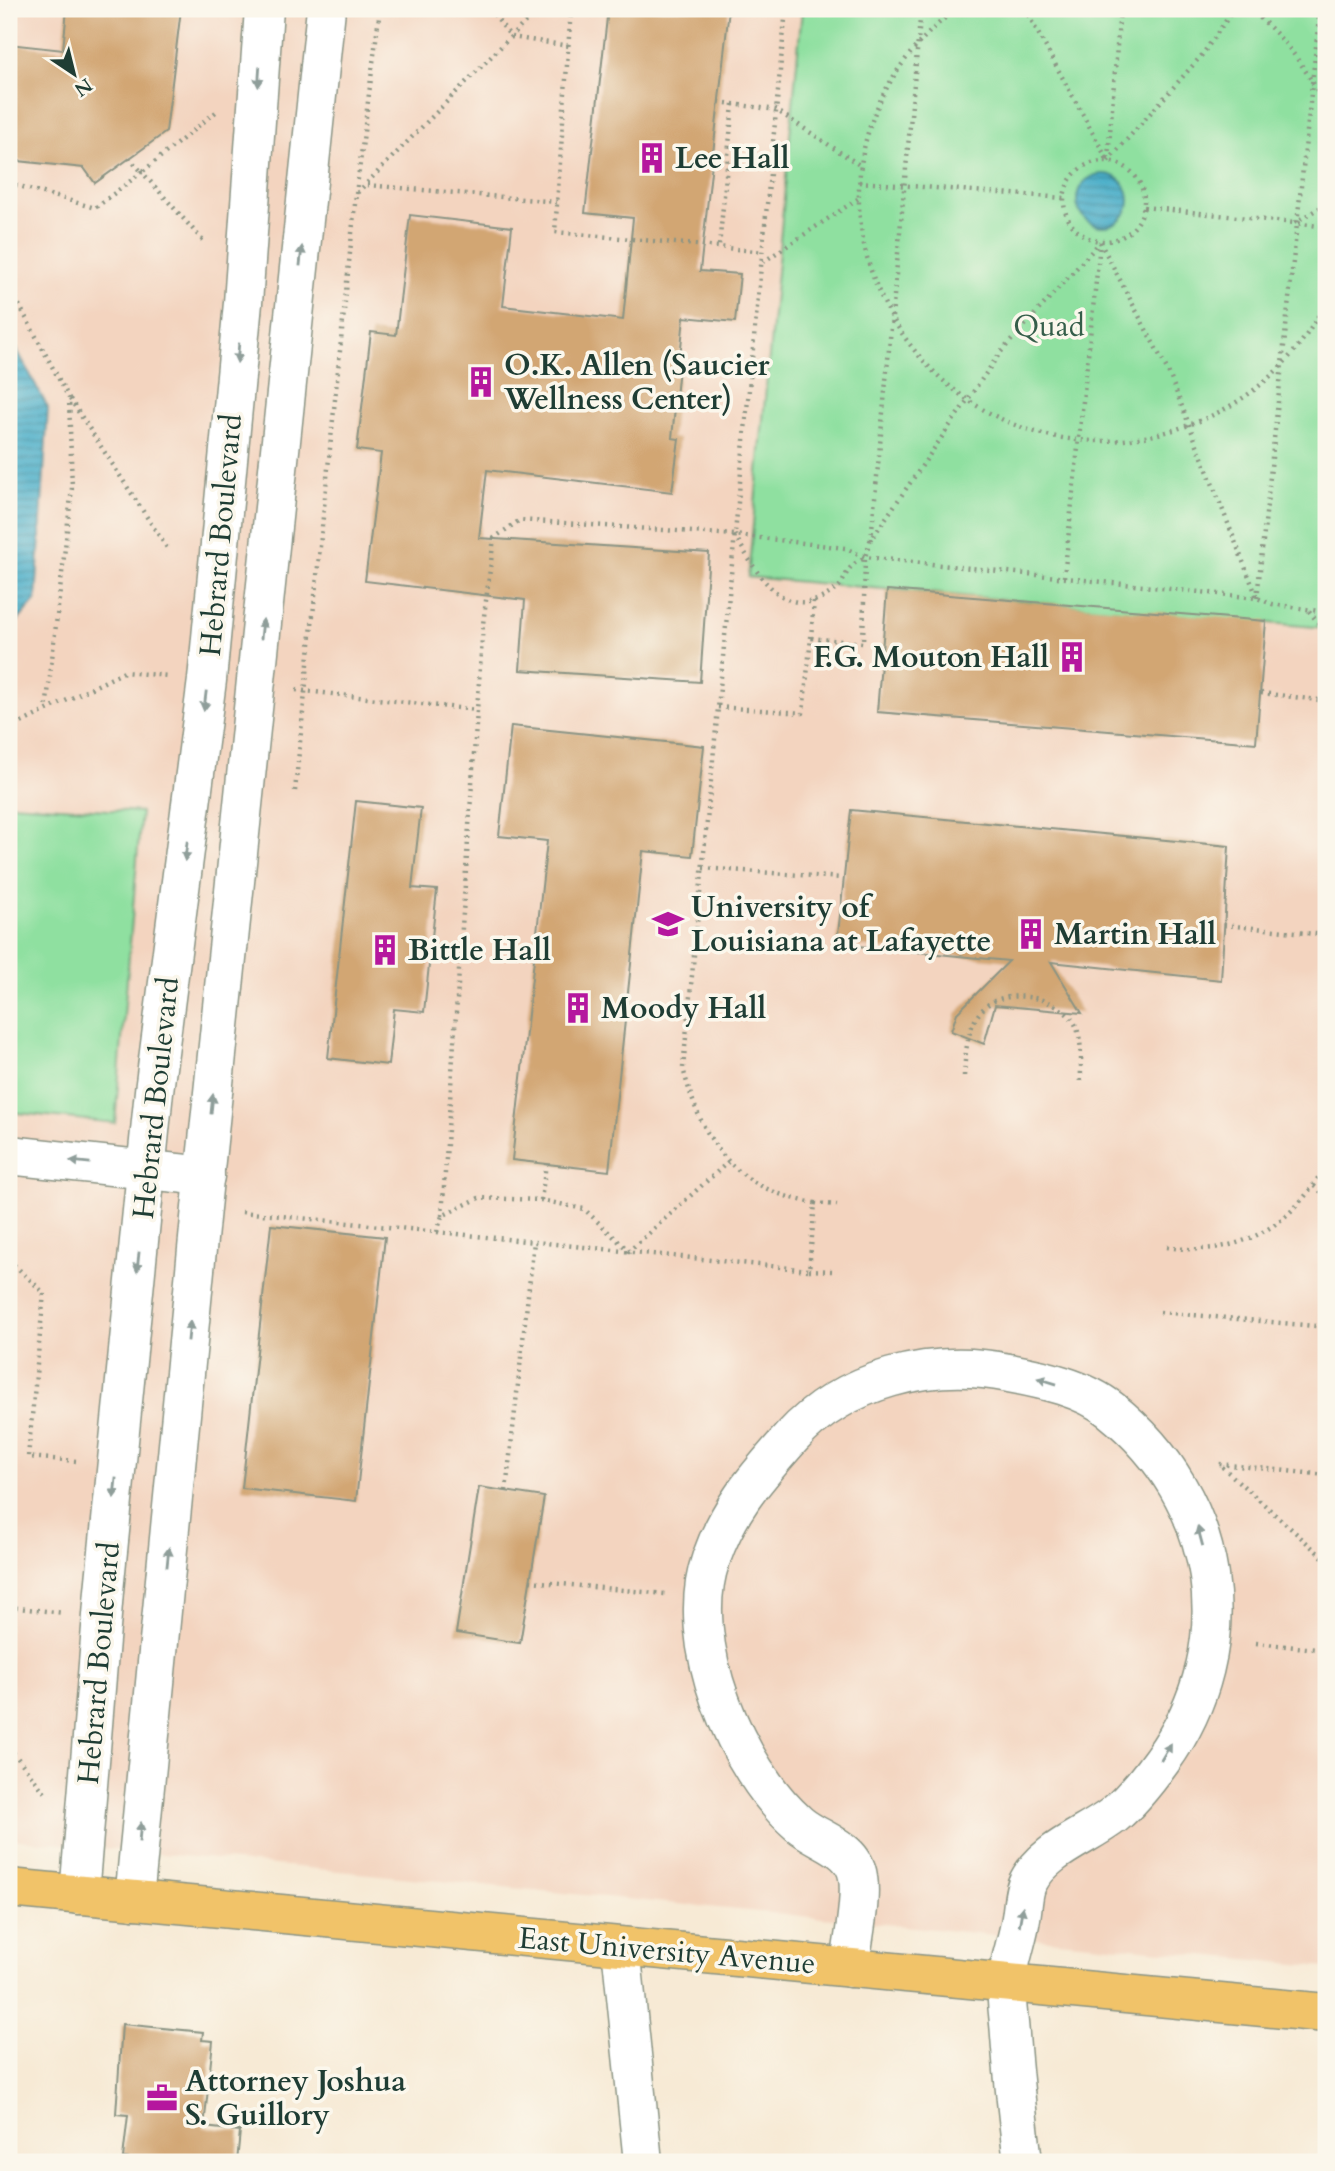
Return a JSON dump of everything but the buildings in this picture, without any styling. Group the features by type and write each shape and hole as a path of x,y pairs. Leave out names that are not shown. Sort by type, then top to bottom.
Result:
{"main road":[{"name":"East University Avenue","path":"9,1888 1326,2013"}],"street":[{"name":"Hebrard Boulevard","path":"79,1895 104,1591 155,1091 207,680 243,303 264,9"},
{"name":"Hebrard Boulevard","path":"134,1900 203,1192 326,9"},
{"path":"243,303 295,312"},
{"path":"9,1155 148,1170 203,1192"},
{"path":"850,1968 858,1874 843,1850 800,1825 762,1782 737,1742 716,1690 702,1633 709,1562 738,1498 803,1425 866,1383 922,1371 983,1368 1048,1380 1108,1407 1158,1457 1194,1513 1211,1575 1211,1639 1196,1700 1163,1759 1116,1813 1050,1856 1027,1883 1007,1983 1023,2162"},
{"path":"104,1591 164,1597"},
{"path":"621,1947 643,2162"}],"path":[{"path":"295,791 356,194 380,9"},
{"path":"490,9 511,37 569,46"},
{"path":"356,194 538,9"},
{"path":"571,9 555,232 762,252"},
{"path":"786,9 683,1068 692,1104 713,1146 743,1177 787,1198 837,1205"},
{"path":"811,638 863,643 866,557 870,541 921,9"},
{"path":"957,9 918,45 882,99 868,133 861,166 859,198 860,230 866,257 892,317 925,364 967,401 1054,437 1104,442 1140,439 1189,425 1238,401 1282,366 1313,328 1326,301"},
{"path":"1025,9 1108,161"},
{"path":"1108,161 1119,9"},
{"path":"1108,161 1202,55 1234,9"},
{"path":"1249,9 1272,29 1311,76 1326,107"},
{"path":"1257,598 1294,223 1320,9"},
{"path":"719,103 776,110 861,166"},
{"path":"719,247 733,104"},
{"path":"9,183 95,208 220,108"},
{"path":"129,158 206,244"},
{"path":"870,541 1000,353 1100,242 1121,238 1138,225 1144,207 1144,194 1135,175 1128,168 1108,161 1097,161 1079,170 1071,178 1064,198 1064,208 1073,227 1100,242 1168,371 1257,598"},
{"path":"859,182 1064,198"},
{"path":"366,185 557,202"},
{"path":"762,262 859,198"},
{"path":"1294,223 1326,204"},
{"path":"1144,207 1326,228"},
{"path":"1064,577 1100,242"},
{"path":"9,285 69,398 169,551"},
{"path":"9,729 46,710 72,488 69,398"},
{"path":"437,1232 442,1216 476,710 494,538 520,520 735,535 845,548 866,557 1257,598 1272,604 1326,612"},
{"path":"735,535 762,577 781,598 795,602 814,600 837,589 851,567 866,557"},
{"path":"718,707 803,713 814,600"},
{"path":"1309,610 1326,633"},
{"path":"1261,693 1326,701"},
{"path":"702,868 842,878"},
{"path":"1224,925 1326,935"},
{"path":"964,1076 966,1042 980,1010 1006,994 1041,998 1071,1017 1079,1039 1081,1086"},
{"path":"629,1251 728,1162"},
{"path":"541,1200 546,1164"},
{"path":"1167,1247 1192,1251 1239,1244 1293,1210 1314,1186 1326,1164"},
{"path":"1314,1186 1326,1196"},
{"path":"203,1192 437,1232 832,1271"},
{"path":"442,1216 480,1198 541,1200 584,1209 629,1251"},
{"path":"809,1270 815,1203"},
{"path":"506,1492 534,1242"},
{"path":"9,1260 44,1293 28,1457 83,1461"},
{"path":"1160,1312 1326,1327"},
{"path":"1326,1475 1219,1465 1326,1560"},
{"path":"530,1581 671,1594"},
{"path":"9,1607 68,1613"},
{"path":"1256,1643 1326,1650"},
{"path":"9,1747 46,1795"}],"shaded area":[{"name":"University of Louisiana at Lafayette","path":"9,9 1326,9 1326,1967 9,1839"}],"green space":[{"name":"Quad","path":"802,9 1326,9 1326,628 748,577"},
{"path":"9,804 141,812 115,1123 9,1112"}],"water":[{"path":"1103,174 1122,181 1129,200 1122,219 1103,226 1084,219 1077,200 1084,181"},
{"path":"9,335 48,408 36,600 9,631"}],"place":[{"name":"Lee Hall","path":"652,158"},
{"name":"O.K. Allen (Saucier Wellness Center)","path":"481,382"},
{"name":"F.G. Mouton Hall","path":"1072,657"},
{"name":"University of Louisiana at Lafayette","path":"668,924"},
{"name":"Martin Hall","path":"1031,934"},
{"name":"Bittle Hall","path":"385,950"},
{"name":"Moody Hall","path":"578,1008"},
{"name":"Attorney Joshua S. Guillory","path":"162,2098"}]}
